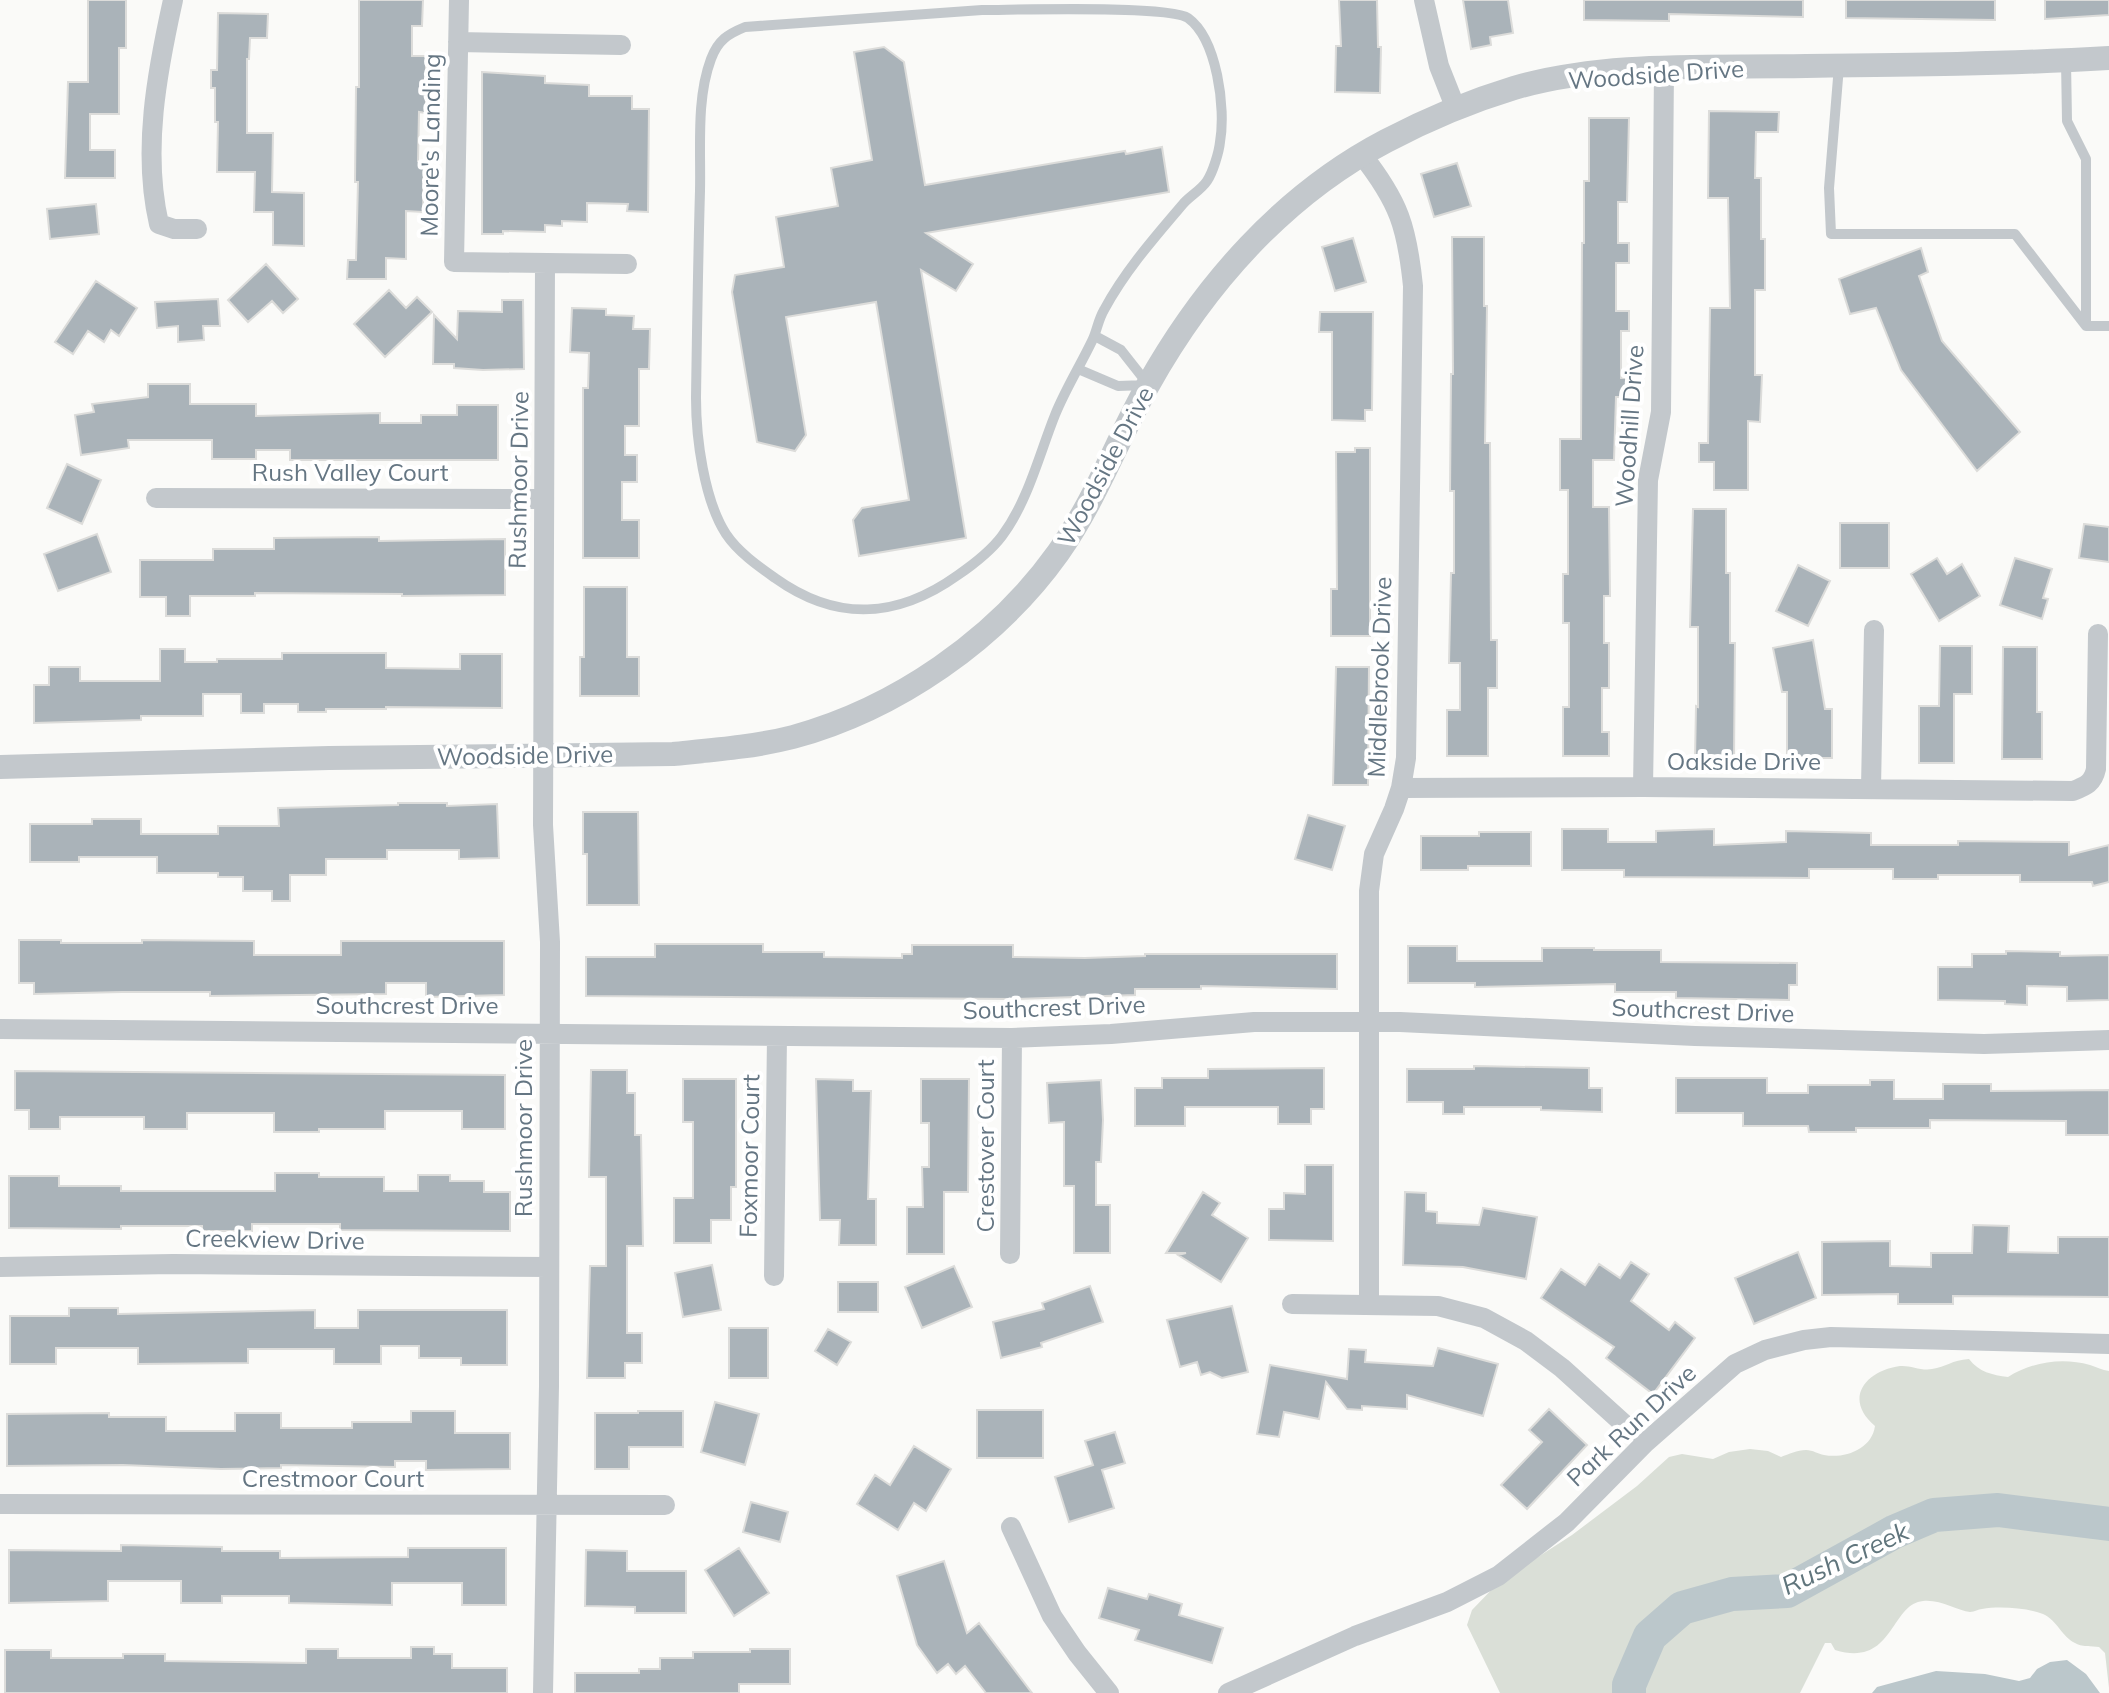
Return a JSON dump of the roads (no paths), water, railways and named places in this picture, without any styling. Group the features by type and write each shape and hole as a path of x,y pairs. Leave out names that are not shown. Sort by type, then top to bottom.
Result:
{"street":[{"path":"173,0 159,62 151,184 159,224 174,229 197,229"},
{"name":"Moore's Landing","path":"459,0 454,262 627,264"},
{"path":"1424,0 1439,66 1456,109"},
{"path":"458,42 621,45"},
{"name":"Woodside Drive","path":"0,767 544,754 673,754 728,749 793,737 889,701 934,672 983,633 1030,588 1057,554 1095,492 1148,385 1203,300 1244,250 1300,198 1385,141 1456,109 1516,87 1594,73 1664,68 2109,58"},
{"name":"Woodhill Drive","path":"1643,787 1648,480 1661,412 1664,68"},
{"name":"Middlebrook Drive","path":"1362,155 1386,186 1401,219 1413,286 1406,758 1401,788 1374,854 1369,891 1369,1303"},
{"name":"Rushmoor Drive","path":"543,1693 549,1386 550,942 543,825 545,264"},
{"name":"Rush Valley Court","path":"156,498 543,499"},
{"path":"1871,788 1874,630"},
{"name":"Oakside Drive","path":"1401,788 2073,791 2086,786 2094,778 2096,769 2098,634"},
{"name":"Southcrest Drive","path":"0,1029 1012,1038 1111,1034 1254,1022 1369,1023 1984,1044 2109,1040"},
{"name":"Foxmoor Court","path":"774,1276 777,1036"},
{"name":"Crestover Court","path":"1010,1254 1012,1038"},
{"name":"Creekview Drive","path":"0,1267 188,1264 549,1267"},
{"path":"1292,1304 1438,1306 1484,1318 1505,1327 1562,1368 1645,1443"},
{"name":"Park Run Drive","path":"1228,1693 1355,1636 1447,1602 1498,1576 1567,1522 1645,1443 1735,1364 1765,1350 1831,1337 2109,1344"},
{"name":"Crestmoor Court","path":"0,1504 665,1505"},
{"path":"1011,1527 1052,1616 1109,1693"}],"lane":[{"path":"982,5 1184,15 1204,33 1214,64 1220,105 1220,142 1207,181 1186,200 1132,264 1101,314 1095,336 1056,413 1020,504 1002,537 977,561 919,600 876,611 834,606 794,592 753,563 727,535 713,506 696,416 704,89 712,58 724,36 745,27 982,5"},
{"path":"2066,61 2067,121 2086,159 2086,326"},
{"path":"1839,66 1829,188 1831,234 2015,234 2086,326"},
{"path":"2086,326 2109,326"},
{"path":"1095,336 1121,350 1148,385"},
{"path":"1078,369 1118,386 1148,385"}],"waterway":[{"name":"Rush Creek","path":"1629,1693 1629,1685 1650,1636 1682,1608 1732,1594 1787,1591 1894,1532 1934,1515 1998,1510 2109,1524"}]}
